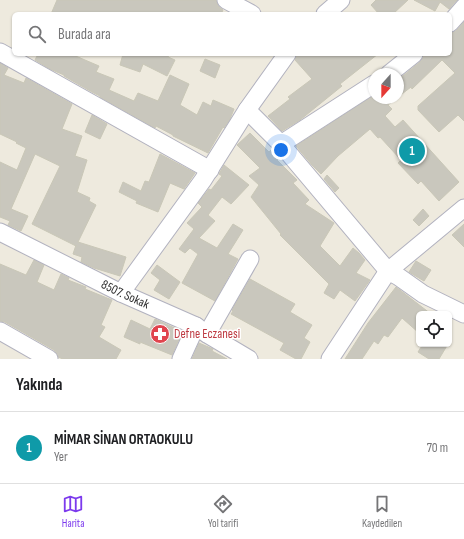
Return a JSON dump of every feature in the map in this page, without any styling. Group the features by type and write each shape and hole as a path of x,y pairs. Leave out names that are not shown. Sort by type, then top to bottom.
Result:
{"street":[{"path":"226,0 248,12"},
{"path":"327,12 341,0"},
{"path":"452,21 464,7"},
{"path":"0,52 210,170"},
{"path":"121,293 210,170 247,110 286,56"},
{"path":"396,68 412,56"},
{"path":"281,144 368,88"},
{"path":"247,110 281,144 388,271 423,294 464,314"},
{"path":"330,359 388,271 464,208"},
{"name":"8507. Sokak","path":"0,232 121,293 202,330 249,359"},
{"path":"181,359 250,259"},
{"path":"0,331 49,359"}],"building":[{"path":"57,0 216,0 218,6 223,10 222,12 52,12"},
{"path":"376,0 408,0 395,12 377,12 371,5"},
{"path":"414,0 457,0 449,9 440,2 435,11"},
{"path":"464,22 464,121 458,115 439,132 418,110 418,106 455,73 442,60 412,89 411,87 404,92 404,75 420,62 424,56 452,56 452,32"},
{"path":"37,56 76,56 99,66 96,72 114,79 109,90 134,101 138,93 158,101 170,75 189,84 180,105 197,115 203,102 211,106 213,100 234,109 230,119 224,128 223,127 208,153 156,126 155,128 64,75 35,60"},
{"path":"122,56 168,56 175,60 167,76 143,64 140,72 120,65"},
{"path":"296,56 375,56 340,84 342,86 300,120 282,131 268,116 290,99 288,97 312,79 295,60"},
{"path":"205,59 220,65 215,78 200,71"},
{"path":"0,63 8,68 4,75 24,83 26,78 72,104 62,129 82,136 75,156 87,160 77,192 90,198 89,201 96,205 78,242 126,257 120,276 94,268 81,262 82,257 73,254 76,246 32,224 60,166 35,154 11,209 28,216 21,231 8,225 10,221 0,217 0,162 17,170 26,148 0,134"},
{"path":"368,99 368,104 389,104 388,105 392,109 385,116 395,127 403,120 459,182 439,201 421,181 418,184 398,163 401,160 380,137 378,138 370,129 338,156 321,174 296,146"},
{"path":"92,115 107,124 100,139 85,132"},
{"path":"250,133 269,152 272,149 279,158 277,160 297,180 293,183 309,200 305,204 334,223 320,246 340,266 353,248 365,260 356,273 370,280 355,301 340,290 334,299 324,293 329,284 280,235 281,234 251,197 259,185 249,176 260,168 237,145"},
{"path":"160,154 195,173 184,189 170,183 158,212 136,203 137,201 119,192 123,182 141,191 145,181 149,182"},
{"path":"224,165 249,185 231,204 222,197 208,215 215,221 199,238 217,248 233,224 243,230 228,254 238,259 215,301 182,283 198,254 190,248 185,253 179,249 194,229 187,223 202,207 198,203 222,176 219,174"},
{"path":"327,175 339,188 335,192 324,179"},
{"path":"423,209 429,216 419,226 413,220"},
{"path":"464,224 464,247 452,235"},
{"path":"34,260 44,265 37,282 54,290 61,274 69,278 68,280 86,287 85,289 112,300 101,325 105,327 99,337 121,350 116,359 63,359 58,357 54,350 5,322 0,321 0,264 26,275"},
{"path":"416,261 431,270 424,281 409,272"},
{"path":"157,265 180,282 169,299 154,290 160,280 151,273"},
{"path":"250,279 295,304 290,312 312,325 304,338 310,342 301,359 296,359 280,350 284,343 231,314"},
{"path":"396,287 427,311 416,311 416,330 402,318 388,337 384,335 378,344 374,341 362,359 345,359 368,323"},
{"path":"155,319 181,331 179,334 181,335 172,355 124,337 131,320 150,329"},
{"path":"199,343 213,349 212,351 227,359 192,359"},
{"path":"421,347 446,347 439,359 429,359 418,352"}],"place":[{"name":"MİMAR SİNAN ORTAOKULU","path":"412,151"},
{"name":"Defne Eczanesi","path":"160,334"}]}
